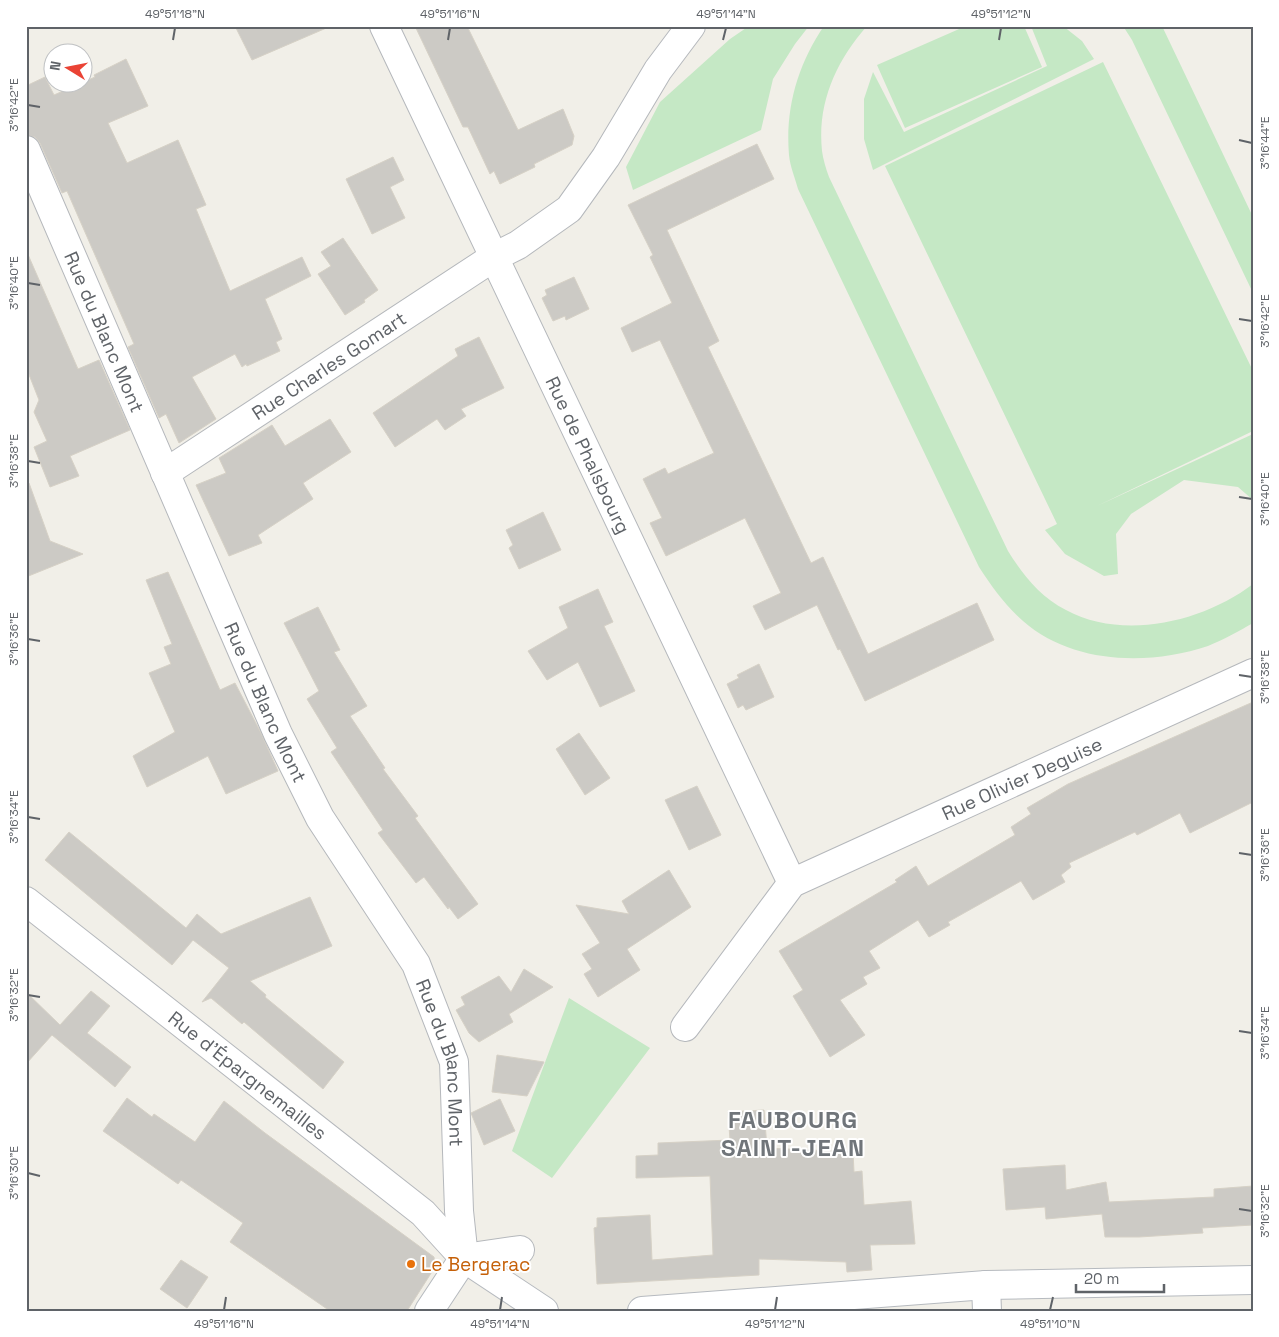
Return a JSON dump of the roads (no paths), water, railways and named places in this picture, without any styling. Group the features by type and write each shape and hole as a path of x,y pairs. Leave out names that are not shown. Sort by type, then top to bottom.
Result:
{"street":[{"name":"Rue de Phalsbourg","path":"384,26 792,883"},
{"name":"Rue Charles Gomart","path":"165,473 494,257 518,245 569,209 606,157 658,70 691,26"},
{"name":"Rue du Blanc Mont","path":"26,150 278,734 320,818 416,964 454,1062 459,1211 464,1258"},
{"name":"Rue Olivier Deguise","path":"792,883 1253,673"},
{"path":"685,1026 792,883"},
{"name":"Rue d'Épargnemailles","path":"26,901 423,1213 464,1258 544,1311"},
{"path":"430,1311 464,1258 520,1250"},
{"path":"642,1311 987,1298 1253,1280"}],"place":[{"name":"Le Bergerac","path":"411,1264"}],"district":[{"name":"FAUBOURG SAINT-JEAN","path":"793,1134"}]}
